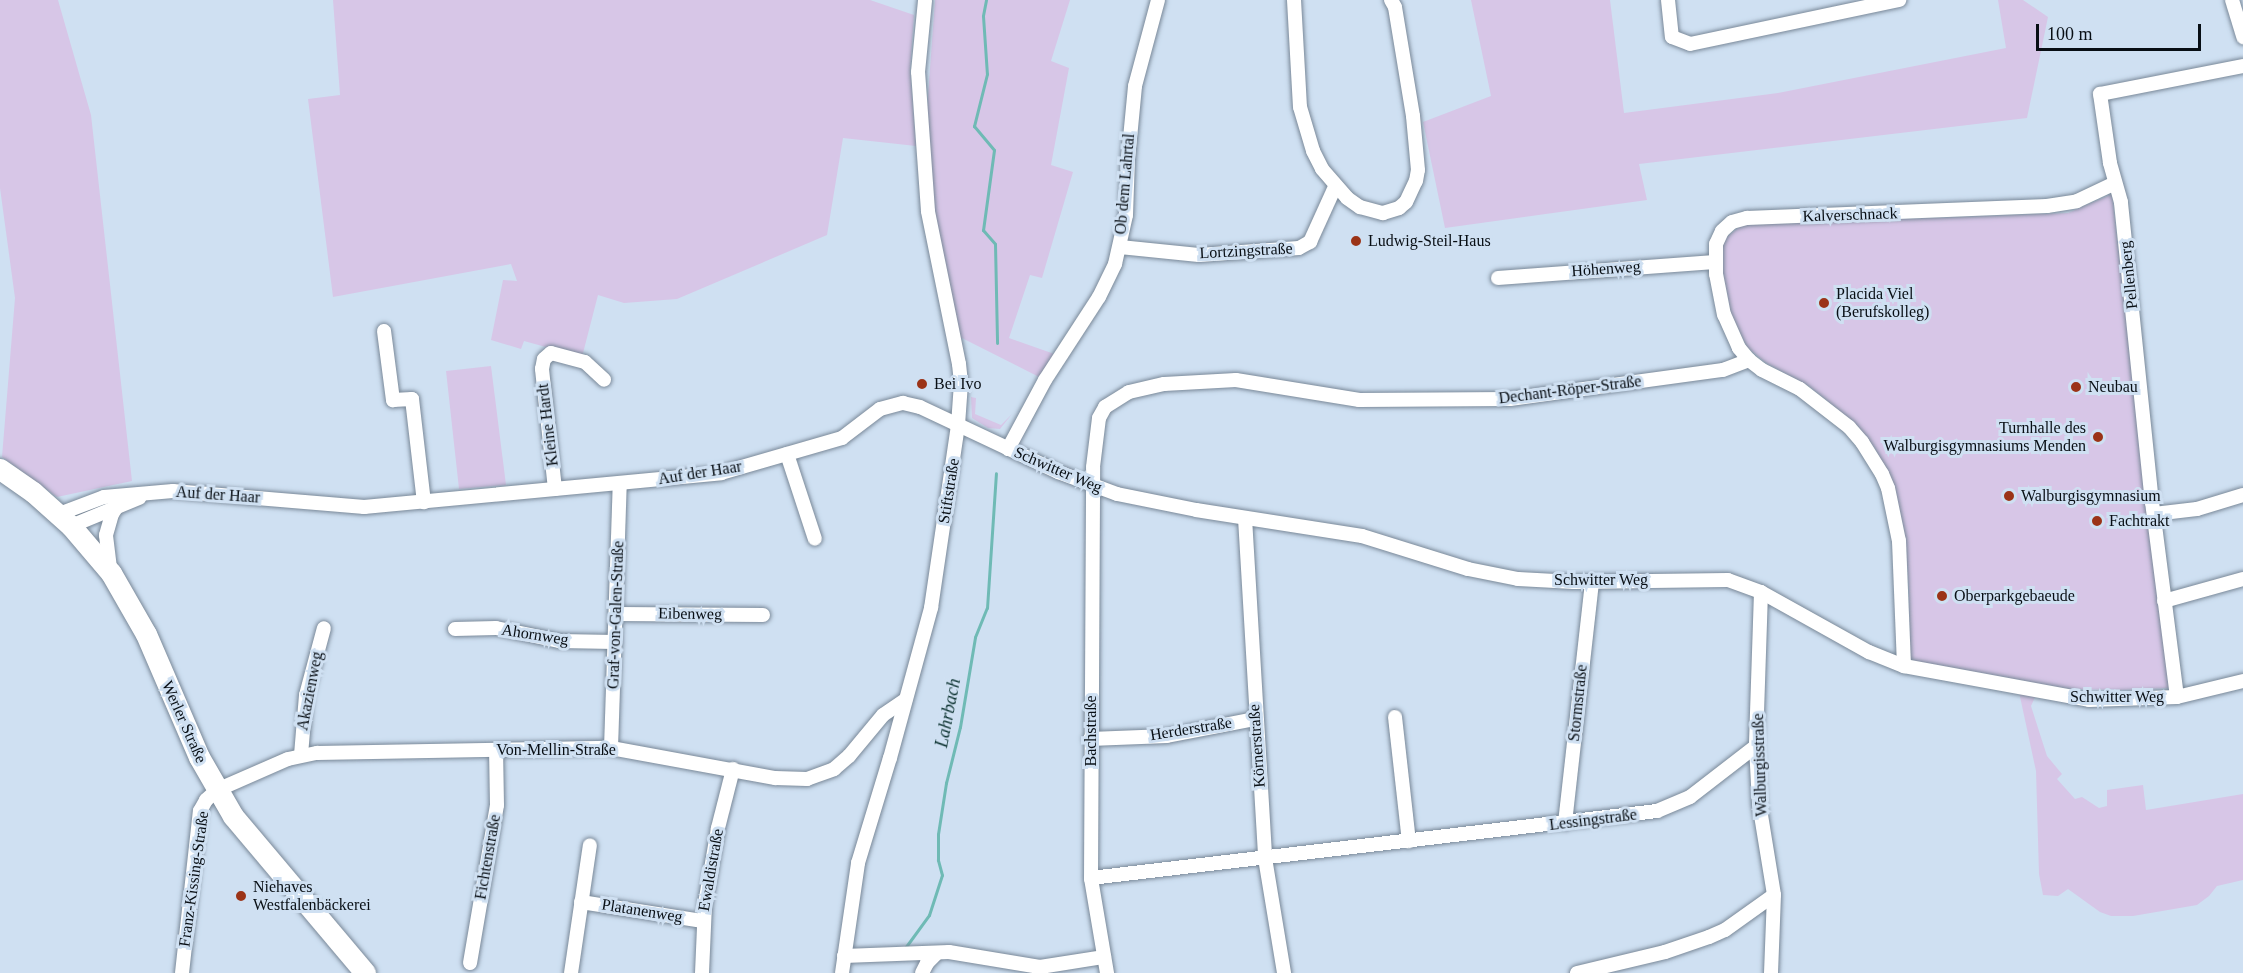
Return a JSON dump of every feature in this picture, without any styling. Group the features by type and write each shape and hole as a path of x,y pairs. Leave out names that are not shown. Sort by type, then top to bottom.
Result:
{"main road":[{"name":"Werler Straße","path":"4,471 65,520 111,573 146,634 194,746 217,790 257,847 365,973"}],"street":[{"name":"Stiftstraße","path":"842,973 858,862 931,608 958,425 961,383 959,364 928,211 918,72 925,0"},
{"name":"Ob dem Lahrtal","path":"1008,449 1045,380 1099,297 1120,248 1126,215 1134,95 1140,61 1158,0"},
{"path":"1294,0 1300,106 1313,151 1335,187 1347,198 1371,211 1392,212 1406,202 1416,181 1418,159 1398,29 1391,0"},
{"path":"1668,0 1672,37 1690,44 1858,5 1899,0"},
{"path":"2232,0 2243,37"},
{"name":"Pellenberg","path":"2177,697 2154,514 2121,201 2115,183 2100,94 2243,66"},
{"name":"Kalverschnack","path":"1749,360 1739,348 1724,315 1714,262 1716,244 1722,231 1739,219 2029,208 2077,201 2115,183"},
{"name":"Lortzingstraße","path":"1120,248 1199,255 1306,246 1335,187"},
{"name":"Höhenweg","path":"1498,278 1714,262"},
{"path":"384,331 393,400 412,399 424,502"},
{"name":"Kleine Hardt","path":"555,489 542,369 544,359 551,353 585,362 604,380"},
{"path":"1749,360 1800,389 1849,427 1862,442 1882,474 1888,488 1899,541 1904,666"},
{"name":"Dechant-Röper-Straße","path":"1093,487 1099,418 1105,407 1117,398 1143,387 1236,380 1359,400 1510,399 1723,370 1749,360"},
{"name":"Auf der Haar","path":"65,520 104,497 156,492 193,491 339,507 424,502 721,473 842,438 880,409 896,404 911,404 958,425"},
{"name":"Schwitter Weg","path":"958,425 1093,487 1196,510 1362,536 1490,573 1528,579 1592,582 1728,580 1761,592 1869,652 1904,666 2076,699 2132,700 2177,697 2243,681"},
{"path":"787,454 815,538"},
{"name":"Graf-von-Galen-Straße","path":"611,748 620,483"},
{"name":"Bachstraße","path":"1093,487 1090,878 1107,973"},
{"name":"Auf der Haar","path":"65,520 156,492"},
{"path":"2154,514 2197,509 2243,495"},
{"path":"111,573 106,535 112,514 118,505"},
{"name":"Körnerstraße","path":"1245,518 1255,719 1265,858 1279,954 1284,973"},
{"path":"2164,602 2243,579"},
{"name":"Stormstraße","path":"1565,823 1592,582"},
{"name":"Walburgisstraße","path":"1761,592 1756,746 1759,803 1774,895 1771,973"},
{"name":"Eibenweg","path":"617,614 763,615"},
{"name":"Akazienweg","path":"301,755 306,696 324,628"},
{"name":"Ahornweg","path":"455,629 496,628 559,640 615,642"},
{"name":"Von-Mellin-Straße","path":"217,790 301,755 611,748 794,780 820,776 834,769 849,756 883,715 905,700"},
{"path":"1395,717 1409,841"},
{"name":"Herderstraße","path":"1090,739 1167,736 1255,719"},
{"name":"Lessingstraße","path":"1090,878 1637,815 1672,806 1708,786 1756,746"},
{"name":"Fichtenstraße","path":"470,963 497,805 496,750"},
{"name":"Ewaldistraße","path":"702,973 702,921 711,861 733,769"},
{"name":"Franz-Kissing-Straße","path":"182,973 200,811 206,800 217,790"},
{"name":"Platanenweg","path":"571,973 590,845"},
{"path":"1577,973 1665,952 1709,937 1725,930 1774,895"},
{"name":"Platanenweg","path":"581,902 702,921"},
{"path":"844,956 949,952 1002,967 1040,967 1104,957"},
{"path":"922,973 927,963 936,954"}],"shaded area":[{"path":"0,0 58,0 91,115 132,481 57,497 2,457 15,298 0,188"},
{"path":"333,0 870,0 914,15 910,70 916,146 843,138 827,235 677,299 624,303 598,295 582,357 524,341 521,349 491,340 503,280 517,281 511,264 333,297 308,99 340,95"},
{"path":"935,0 1070,0 1051,61 1069,68 1051,165 1073,172 1042,278 1030,275 1009,338 1060,356 1045,380 952,333 924,151"},
{"path":"1471,0 1610,0 1624,113 1778,93 2006,48 1998,0 2023,0 2048,17 2027,118 1639,164 1647,200 1445,228 1423,122 1491,96"},
{"path":"2112,194 2169,688 2069,689 1910,660 1905,535 1895,488 1876,450 1858,426 1809,386 1766,363 1747,347 1731,314 1721,262 1723,240 1742,225 2068,213"},
{"path":"491,366 506,485 459,489 446,371"},
{"path":"971,397 976,398 975,414 1001,425 1012,414 1000,429 988,428 972,418"},
{"path":"2019,692 2036,695 2031,706 2047,756 2062,774 2057,779 2075,799 2082,797 2099,808 2107,806 2107,790 2143,785 2146,810 2243,794 2243,880 2217,886 2197,905 2133,916 2111,916 2100,912 2068,889 2058,896 2043,895 2039,874 2036,771"}],"waterway":[{"name":"Lahrbach","path":"986,0 983,16 987,74 974,126 994,150 983,230 995,244 997,343"},
{"name":"Lahrbach","path":"905,948 929,915 942,875 938,860 938,834 946,783 960,727 975,637 987,608 996,473"}],"place":[{"name":"Ludwig-Steil-Haus","path":"1356,241"},
{"name":"Placida Viel (Berufskolleg)","path":"1824,303"},
{"name":"Bei Ivo","path":"922,384"},
{"name":"Neubau","path":"2076,387"},
{"name":"Turnhalle des Walburgisgymnasiums Menden","path":"2098,437"},
{"name":"Walburgisgymnasium","path":"2009,496"},
{"name":"Fachtrakt","path":"2097,521"},
{"name":"Oberparkgebaeude","path":"1942,596"},
{"name":"Niehaves Westfalenbäckerei","path":"241,896"}]}
